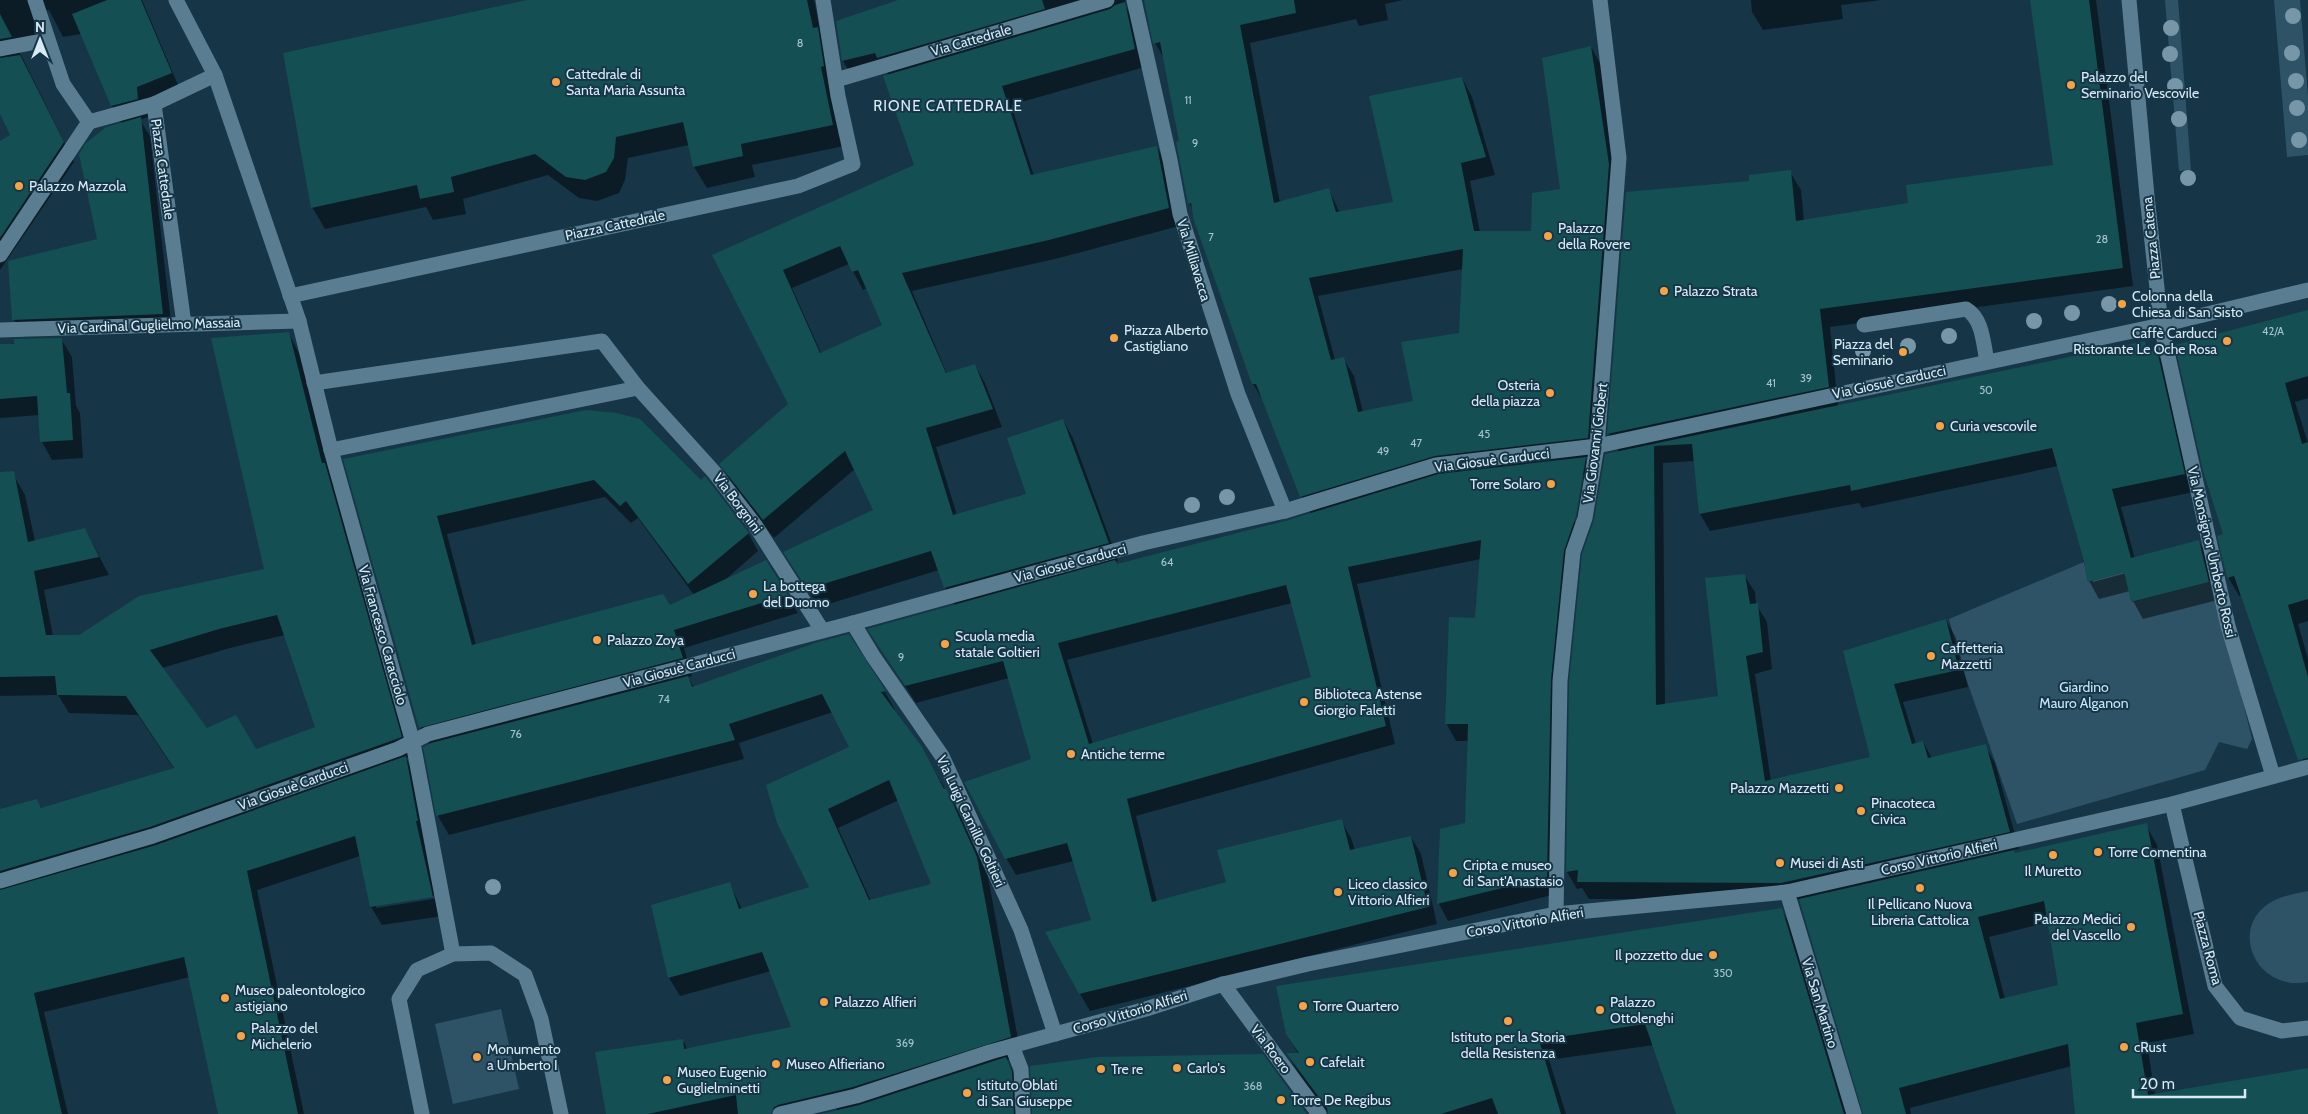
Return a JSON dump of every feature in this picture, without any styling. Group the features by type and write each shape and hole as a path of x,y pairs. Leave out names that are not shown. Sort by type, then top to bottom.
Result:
{"street":[{"path":"35,0 63,84 89,122"},
{"path":"176,0 215,75 298,321"},
{"path":"823,0 836,80"},
{"name":"Via Cattedrale","path":"836,80 1106,0"},
{"name":"Via Milliavacca","path":"1134,0 1182,224 1238,394 1285,511"},
{"name":"Via Giovanni Giobert","path":"1556,914 1561,671 1572,552 1585,518 1597,446 1619,158 1600,0"},
{"name":"Piazza Catena","path":"2129,0 2146,196 2161,325"},
{"path":"0,49 47,40"},
{"name":"Piazza Cattedrale","path":"184,324 154,104 215,75"},
{"name":"Piazza Cattedrale","path":"290,296 798,186 852,164 836,80"},
{"path":"0,255 89,122 154,104"},
{"path":"2161,325 2308,290"},
{"path":"1864,325 1966,309 1978,321 1987,361"},
{"name":"Via Cardinal Guglielmo Massaia","path":"0,330 298,321"},
{"name":"Via Francesco Caracciolo","path":"298,321 331,450 413,743 452,954"},
{"name":"Via Giosuè Carducci","path":"0,881 154,836 413,743 428,734 853,623 1143,544 1285,511 1436,465 1597,446 2161,325"},
{"name":"Via Monsignor Umberto Rossi","path":"2161,325 2228,626 2273,776"},
{"path":"314,383 602,341 638,388 331,450"},
{"name":"Via Borgnini","path":"638,388 714,472 755,525 822,630"},
{"name":"Via Luigi Camillo Goltieri","path":"853,623 873,656 942,756 1021,930 1056,1034"},
{"name":"Corso Vittorio Alfieri","path":"780,1114 856,1096 1012,1046 1223,984 1308,964 1556,914 1787,892 2172,804 2308,766"},
{"name":"Piazza Roma","path":"2172,804 2215,986 2240,1018 2282,1031 2308,1028"},
{"name":"Via San Martino","path":"1787,892 1854,1114"},
{"path":"422,1114 399,999 417,970 452,954 491,953 525,975 541,1019 560,1114"},
{"name":"Via Roero","path":"1223,984 1319,1114"},
{"path":"1012,1046 1021,1069 1022,1114"}],"green space":[{"path":"2165,0 2178,0 2191,170 2179,171"},
{"path":"2274,0 2300,0 2308,97 2308,155 2287,157"},
{"name":"Giardino Mauro Alganon","path":"2084,562 2088,582 2124,572 2132,602 2213,581 2252,739 2247,749 2219,742 2205,770 2017,824 1961,664 1949,619"},
{"path":"2308,891 2308,982 2290,983 2275,978 2263,969 2254,957 2250,943 2251,929 2256,916 2272,901"},
{"path":"501,1009 519,1089 453,1104 435,1024"}],"building":[{"path":"107,0 141,0 172,73 137,87 138,99 111,106 72,14"},
{"name":"Cattedrale di Santa Maria Assunta","path":"527,0 807,0 813,28 818,27 824,66 821,67 833,125 741,144 743,156 693,167 683,122 616,137 614,158 606,172 585,180 566,177 535,154 451,177 454,192 420,199 417,185 311,208 283,53"},
{"path":"898,0 1042,0 1045,9 877,58 875,53 842,61 836,21"},
{"path":"1144,0 1294,0 1296,13 1240,25 1274,203 1329,188 1336,212 1393,202 1369,96 1462,77 1486,157 1461,163 1474,231 1531,231 1532,193 1560,189 1542,58 1591,46 1609,164 1588,438 1435,456 1300,497 1256,384 1252,384 1194,221 1191,203 1188,204 1176,142 1179,141 1160,42 1153,44","holes":["1463,249 1459,333 1401,342 1413,401 1358,412 1344,357 1331,360 1309,278"]},
{"path":"2030,0 2089,0 2123,268 1820,309 1829,387 1607,434 1626,192 1749,181 1749,175 1791,170 1796,221 1908,203 1906,185 2053,165"},
{"path":"1125,2 1135,49 1002,86 1031,175 1157,146 1169,208 1049,240 902,273 946,373 975,364 993,409 926,428 953,515 1026,494 1007,438 1063,419 1109,543 944,588 931,551 807,589 783,552 873,510 845,451 763,520 719,464 788,404 712,255 914,165 883,76 1110,9 1115,5","holes":["840,246 852,272 858,270 882,325 820,353 783,270"]},
{"path":"0,14 12,37 0,39"},
{"name":"Palazzo Mazzola","path":"20,55 64,142 0,238 0,141 10,135 0,114 0,58"},
{"path":"141,117 163,314 12,320 8,261 97,239 79,154 85,144 106,127"},
{"path":"2308,310 2308,376 2285,383 2302,444 2308,442 2308,599 2288,605 2308,677 2308,758 2298,760 2234,576 2227,578 2217,536 2223,534 2203,471 2175,345"},
{"path":"289,332 322,463 325,463 402,737 150,827 0,871 0,809 37,799 41,808 174,768 126,696 57,695 55,676 0,677 0,472 14,471 28,542 85,528 99,557 34,571 46,635 79,635 139,596 264,569 211,338","holes":["277,615 315,727 256,749 236,715 207,728 150,650 219,629"]},
{"path":"62,338 67,393 70,393 73,440 40,442 37,396 0,399 0,344 14,344 14,339"},
{"path":"2145,341 2148,352 2157,350 2185,474 2112,489 2131,558 2199,540 2209,582 2131,602 2124,572 2088,582 2052,448 1851,491 1850,485 1699,514 1692,444 1654,446 1656,705 1718,696 1705,578 1745,574 1750,604 1758,603 1763,652 1746,656 1765,781 1870,757 1843,651 1946,619 1959,670 1894,684 1912,744 1923,741 1928,758 1986,744 2010,832 1781,883 1577,882 1578,870 1566,872 1569,682 1582,554 1594,520 1605,454"},
{"path":"586,410 617,413 640,419 701,480 705,476 749,533 688,584 626,501 620,506 594,480 437,516 472,645 663,594 670,605 766,560 788,595 674,630 683,658 419,728 343,459"},
{"path":"1586,457 1576,516 1564,551 1551,680 1547,877 1437,904 1440,829 1465,823 1468,724 1445,724 1449,617 1475,618 1481,540 1348,567 1386,726 1127,799 1152,902 1226,882 1217,850 1342,819 1350,850 1411,836 1428,907 1079,994 1045,932 1091,920 1067,843 1005,859 964,782 1031,759 1003,661 905,686 867,629 1115,560 1117,564 1288,520 1438,474","holes":["1286,585 1311,677 1089,744 1058,643"]},
{"path":"849,634 886,691 881,692 922,747 944,789 946,788 977,857 1011,1037 853,1087 778,1105 773,1108 771,1114 738,1114 736,1095 648,1114 606,1114 595,1052 683,1039 684,1049 791,1027 762,952 668,978 651,905 730,882 739,909 809,887 777,823 766,785 849,747 822,694 729,724 735,740 436,816 423,747 431,743 688,676 692,687 815,643","holes":["889,780 931,884 869,900 828,809"]},
{"path":"406,756 418,821 416,821 433,897 370,907 355,836 247,871 298,1114 218,1114 184,957 34,993 62,1114 0,1114 0,890 156,845"},
{"path":"2147,823 2183,1014 2136,1023 2148,1095 2308,1068 2308,1114 2075,1114 2068,1044 1899,1088 1906,1114 1863,1114 1799,899 2014,850 2015,853","holes":["2044,901 2058,985 2000,999 1978,917"]},
{"path":"1782,908 1844,1114 1676,1114 1645,1024 1539,1040 1561,1114 1498,1114 1492,1098 1441,1114 1328,1114 1327,1108 1286,1053 1299,1053 1286,1034 1276,986"},
{"path":"1263,1054 1307,1114 1032,1114 1030,1066 1097,1057"},
{"name":"Istituto Oblati di San Giuseppe","path":"1006,1057 1012,1071 1014,1114 821,1114 859,1105"}],"place":[{"name":"Cattedrale di Santa Maria Assunta","path":"556,82"},
{"name":"Palazzo del Seminario Vescovile","path":"2071,85"},
{"name":"Palazzo Mazzola","path":"19,186"},
{"name":"Palazzo della Rovere","path":"1548,236"},
{"name":"Palazzo Strata","path":"1664,291"},
{"name":"Colonna della Chiesa di San Sisto","path":"2122,304"},
{"name":"Piazza Alberto Castigliano","path":"1114,338"},
{"name":"Caffè Carducci Ristorante Le Oche Rosa","path":"2227,341"},
{"name":"Piazza del Seminario","path":"1903,352"},
{"name":"Osteria della piazza","path":"1550,393"},
{"name":"Curia vescovile","path":"1940,426"},
{"name":"Torre Solaro","path":"1551,484"},
{"name":"La bottega del Duomo","path":"753,594"},
{"name":"Palazzo Zoya","path":"597,640"},
{"name":"Scuola media statale Goltieri","path":"945,644"},
{"name":"Caffetteria Mazzetti","path":"1931,656"},
{"name":"Biblioteca Astense Giorgio Faletti","path":"1304,702"},
{"name":"Antiche terme","path":"1071,754"},
{"name":"Palazzo Mazzetti","path":"1839,788"},
{"name":"Pinacoteca Civica","path":"1861,811"},
{"name":"Torre Comentina","path":"2098,852"},
{"name":"Il Muretto","path":"2053,855"},
{"name":"Musei di Asti","path":"1780,863"},
{"name":"Cripta e museo di Sant'Anastasio","path":"1453,873"},
{"name":"Il Pellicano Nuova Libreria Cattolica","path":"1920,888"},
{"name":"Liceo classico Vittorio Alfieri","path":"1338,892"},
{"name":"Palazzo Medici del Vascello","path":"2131,927"},
{"name":"Il pozzetto due","path":"1713,955"},
{"name":"Museo paleontologico astigiano","path":"225,998"},
{"name":"Palazzo Alfieri","path":"824,1002"},
{"name":"Torre Quartero","path":"1303,1006"},
{"name":"Palazzo Ottolenghi","path":"1600,1010"},
{"name":"Istituto per la Storia della Resistenza","path":"1508,1021"},
{"name":"Palazzo del Michelerio","path":"241,1036"},
{"name":"cRust","path":"2124,1047"},
{"name":"Monumento a Umberto I","path":"477,1057"},
{"name":"Cafelait","path":"1310,1062"},
{"name":"Museo Alfieriano","path":"776,1064"},
{"name":"Carlo's","path":"1177,1068"},
{"name":"Tre re","path":"1101,1069"},
{"name":"Museo Eugenio Guglielminetti","path":"667,1080"},
{"name":"Istituto Oblati di San Giuseppe","path":"967,1093"},
{"name":"Torre De Regibus","path":"1281,1100"}],"district":[{"name":"RIONE CATTEDRALE","path":"948,106"}]}
